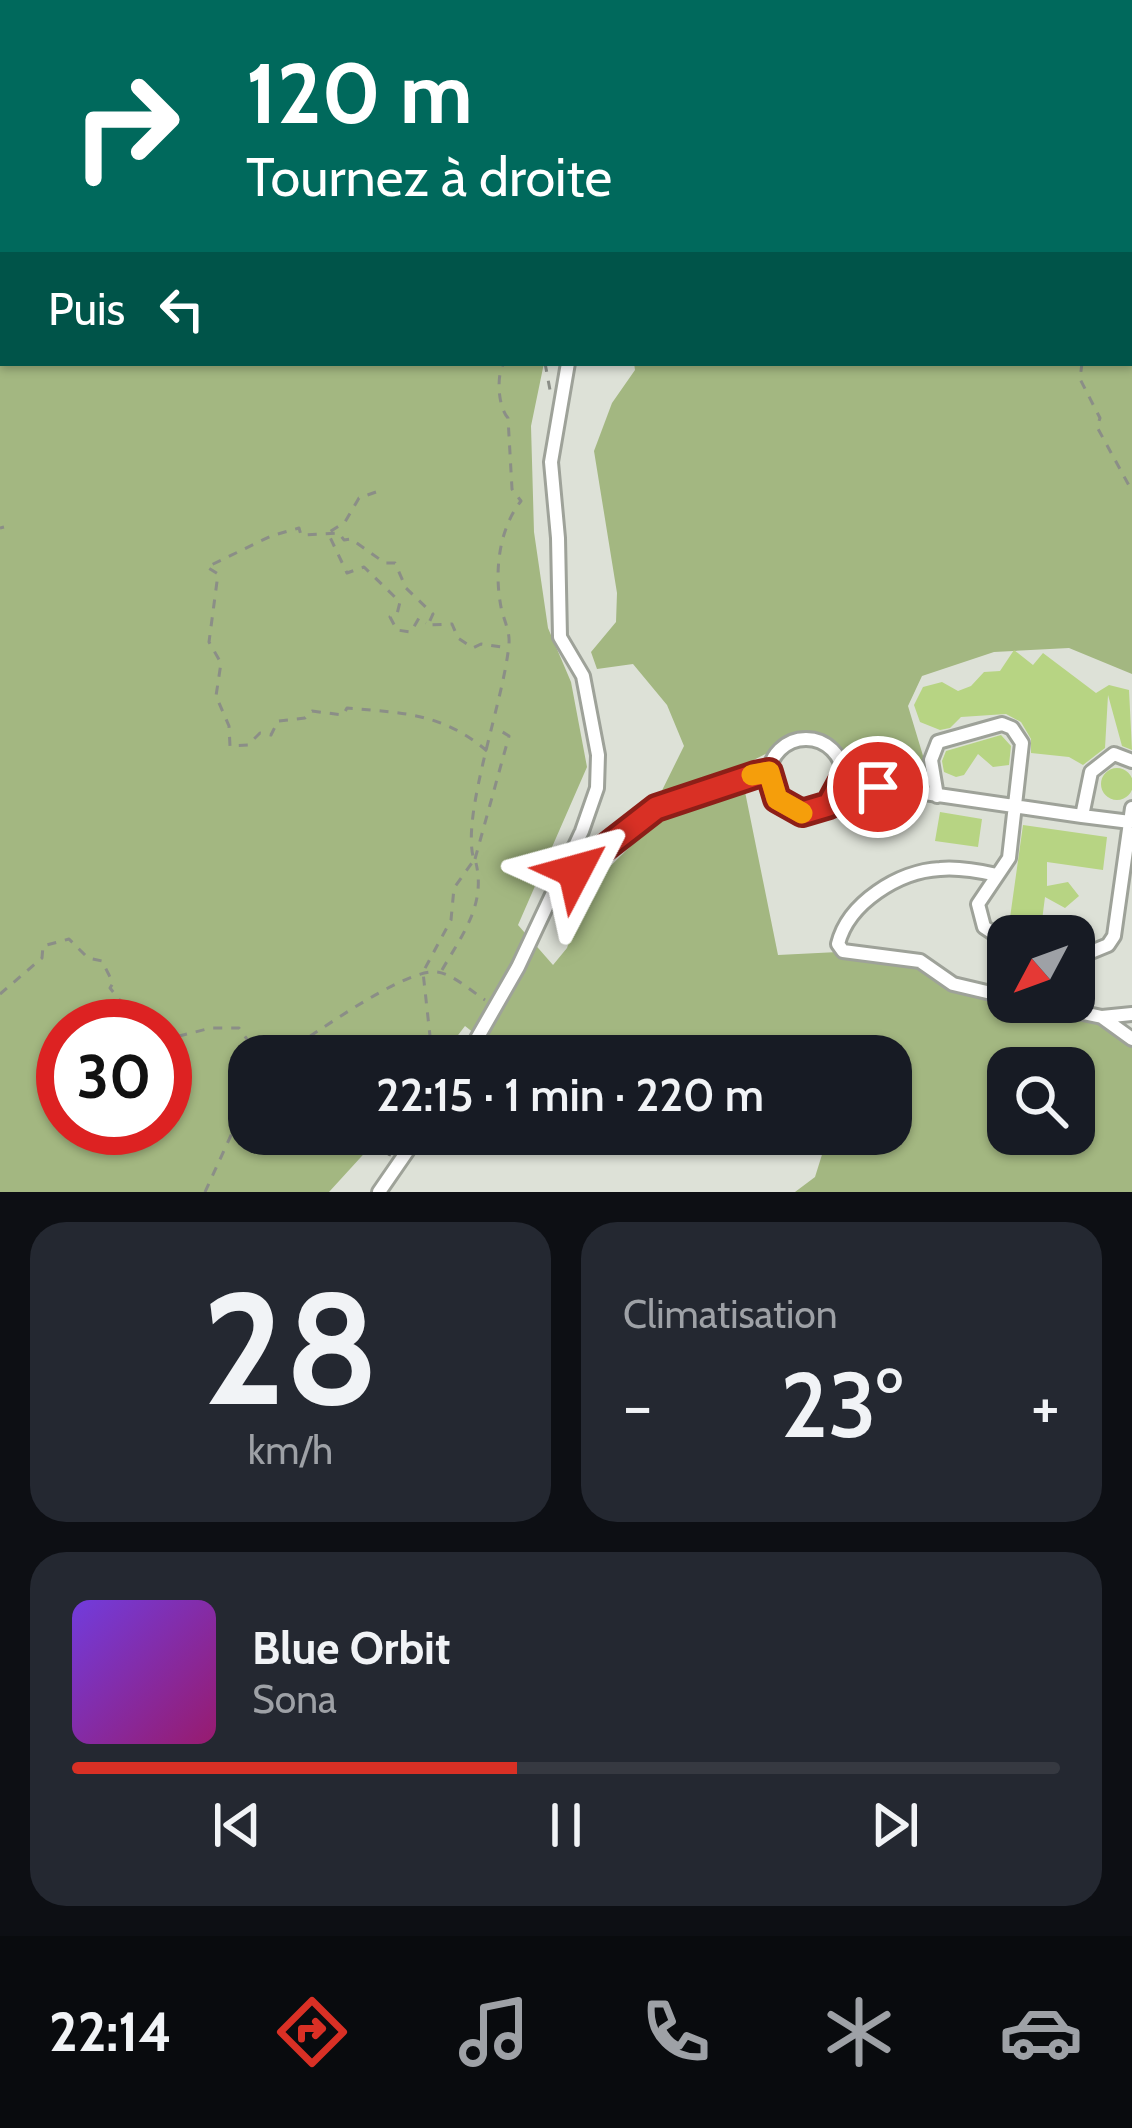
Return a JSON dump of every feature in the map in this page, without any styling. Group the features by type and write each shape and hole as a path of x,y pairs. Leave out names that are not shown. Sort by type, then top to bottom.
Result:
{"street":[{"path":"480,1035 564,872 595,799 598,769 581,666 560,637 551,462 567,366"},
{"path":"937,796 931,760 938,742 1002,724 1012,728 1022,743 1009,857 980,898 978,909 987,929"},
{"path":"815,740 839,760 842,781 829,805 802,813 777,799 769,772 784,746 815,740"},
{"path":"1082,816 1091,772 1114,754 1132,761"},
{"path":"564,872 584,867 637,821 665,804 769,772"},
{"path":"842,781 1082,816 1131,816 1114,936 1095,950"},
{"path":"987,992 953,984 920,962 843,951 838,944 854,912 898,881 947,868 998,875"},
{"path":"1095,1016 1132,1014"},
{"path":"1102,1017 1132,1040"},
{"path":"379,1192 405,1155"}],"path":[{"path":"441,971 475,911 481,885 469,843 508,648 495,574 510,519 521,501 512,489 508,418 502,411 498,373 502,366"},
{"path":"546,366 550,393"},
{"path":"1082,366 1080,379 1100,418 1097,427 1132,490"},
{"path":"328,533 345,522 359,498 376,492"},
{"path":"487,751 462,729 416,714 347,708 343,715 312,711 305,718 278,722 271,735 260,733 248,745 230,746 230,726 217,696 221,663 209,642 218,574 207,566 299,528 301,535 339,533 385,563 395,563 406,588 433,614 428,625 452,625 458,638 472,648 481,644 508,648"},
{"path":"328,533 347,573 364,567 400,602 397,614 390,617 397,630 412,632 419,618 427,624"},
{"path":"430,1035 423,972 451,920 454,888 475,860 508,744 509,736 495,727"},
{"path":"0,994 42,958 43,946 69,939 88,958 102,961 113,983 110,988 119,999"},
{"path":"318,1035 360,1004 423,972 442,972 496,1008"},
{"path":"192,1032 239,1028 244,1035"},
{"path":"205,1192 228,1142"}],"green space":[{"path":"0,366 543,366 531,426 534,532 548,628 571,682 587,767 518,925 553,965 567,948 585,891 638,839 684,746 667,705 633,664 597,669 591,652 616,622 617,593 594,451 612,403 634,366 1132,366 1132,674 1069,648 994,652 922,676 908,706 930,779 866,767 811,731 740,767 778,955 838,952 927,965 947,986 987,995 987,1023 1095,1023 1095,1019 1107,1022 1132,1042 1132,1192 795,1192 815,1177 822,1155 912,1155 912,1035 476,1035 465,1026 458,1035 228,1035 228,1155 363,1155 329,1192 0,1192"}],"building":[{"path":"1014,650 1033,665 1043,653 1096,693 1109,685 1129,690 1132,750 1122,746 1108,695 1105,748 1083,765 1069,757 1031,753 1031,739 1021,722 1006,714 961,717 940,730 920,722 914,705 923,687 942,682 958,691 971,686 984,672 1000,671"},
{"path":"1001,735 1011,746 1009,765 993,767 978,754 964,775 944,772 946,751"},
{"path":"1117,768 1129,772 1133,784 1129,796 1117,800 1105,796 1101,784 1105,772"},
{"path":"867,803 888,806 886,823 896,824 894,836 863,831"},
{"path":"940,812 982,819 978,847 935,841"},
{"path":"1023,825 1107,837 1103,870 1047,862 1047,886 1068,882 1079,896 1065,908 1045,897 1043,915 1010,915"}],"slow traffic":[{"path":"752,775 769,772 777,799 802,813"}],"route":[{"path":"575,871 656,808 755,775 769,772 777,799 802,813 829,805 842,781 878,787"}]}
